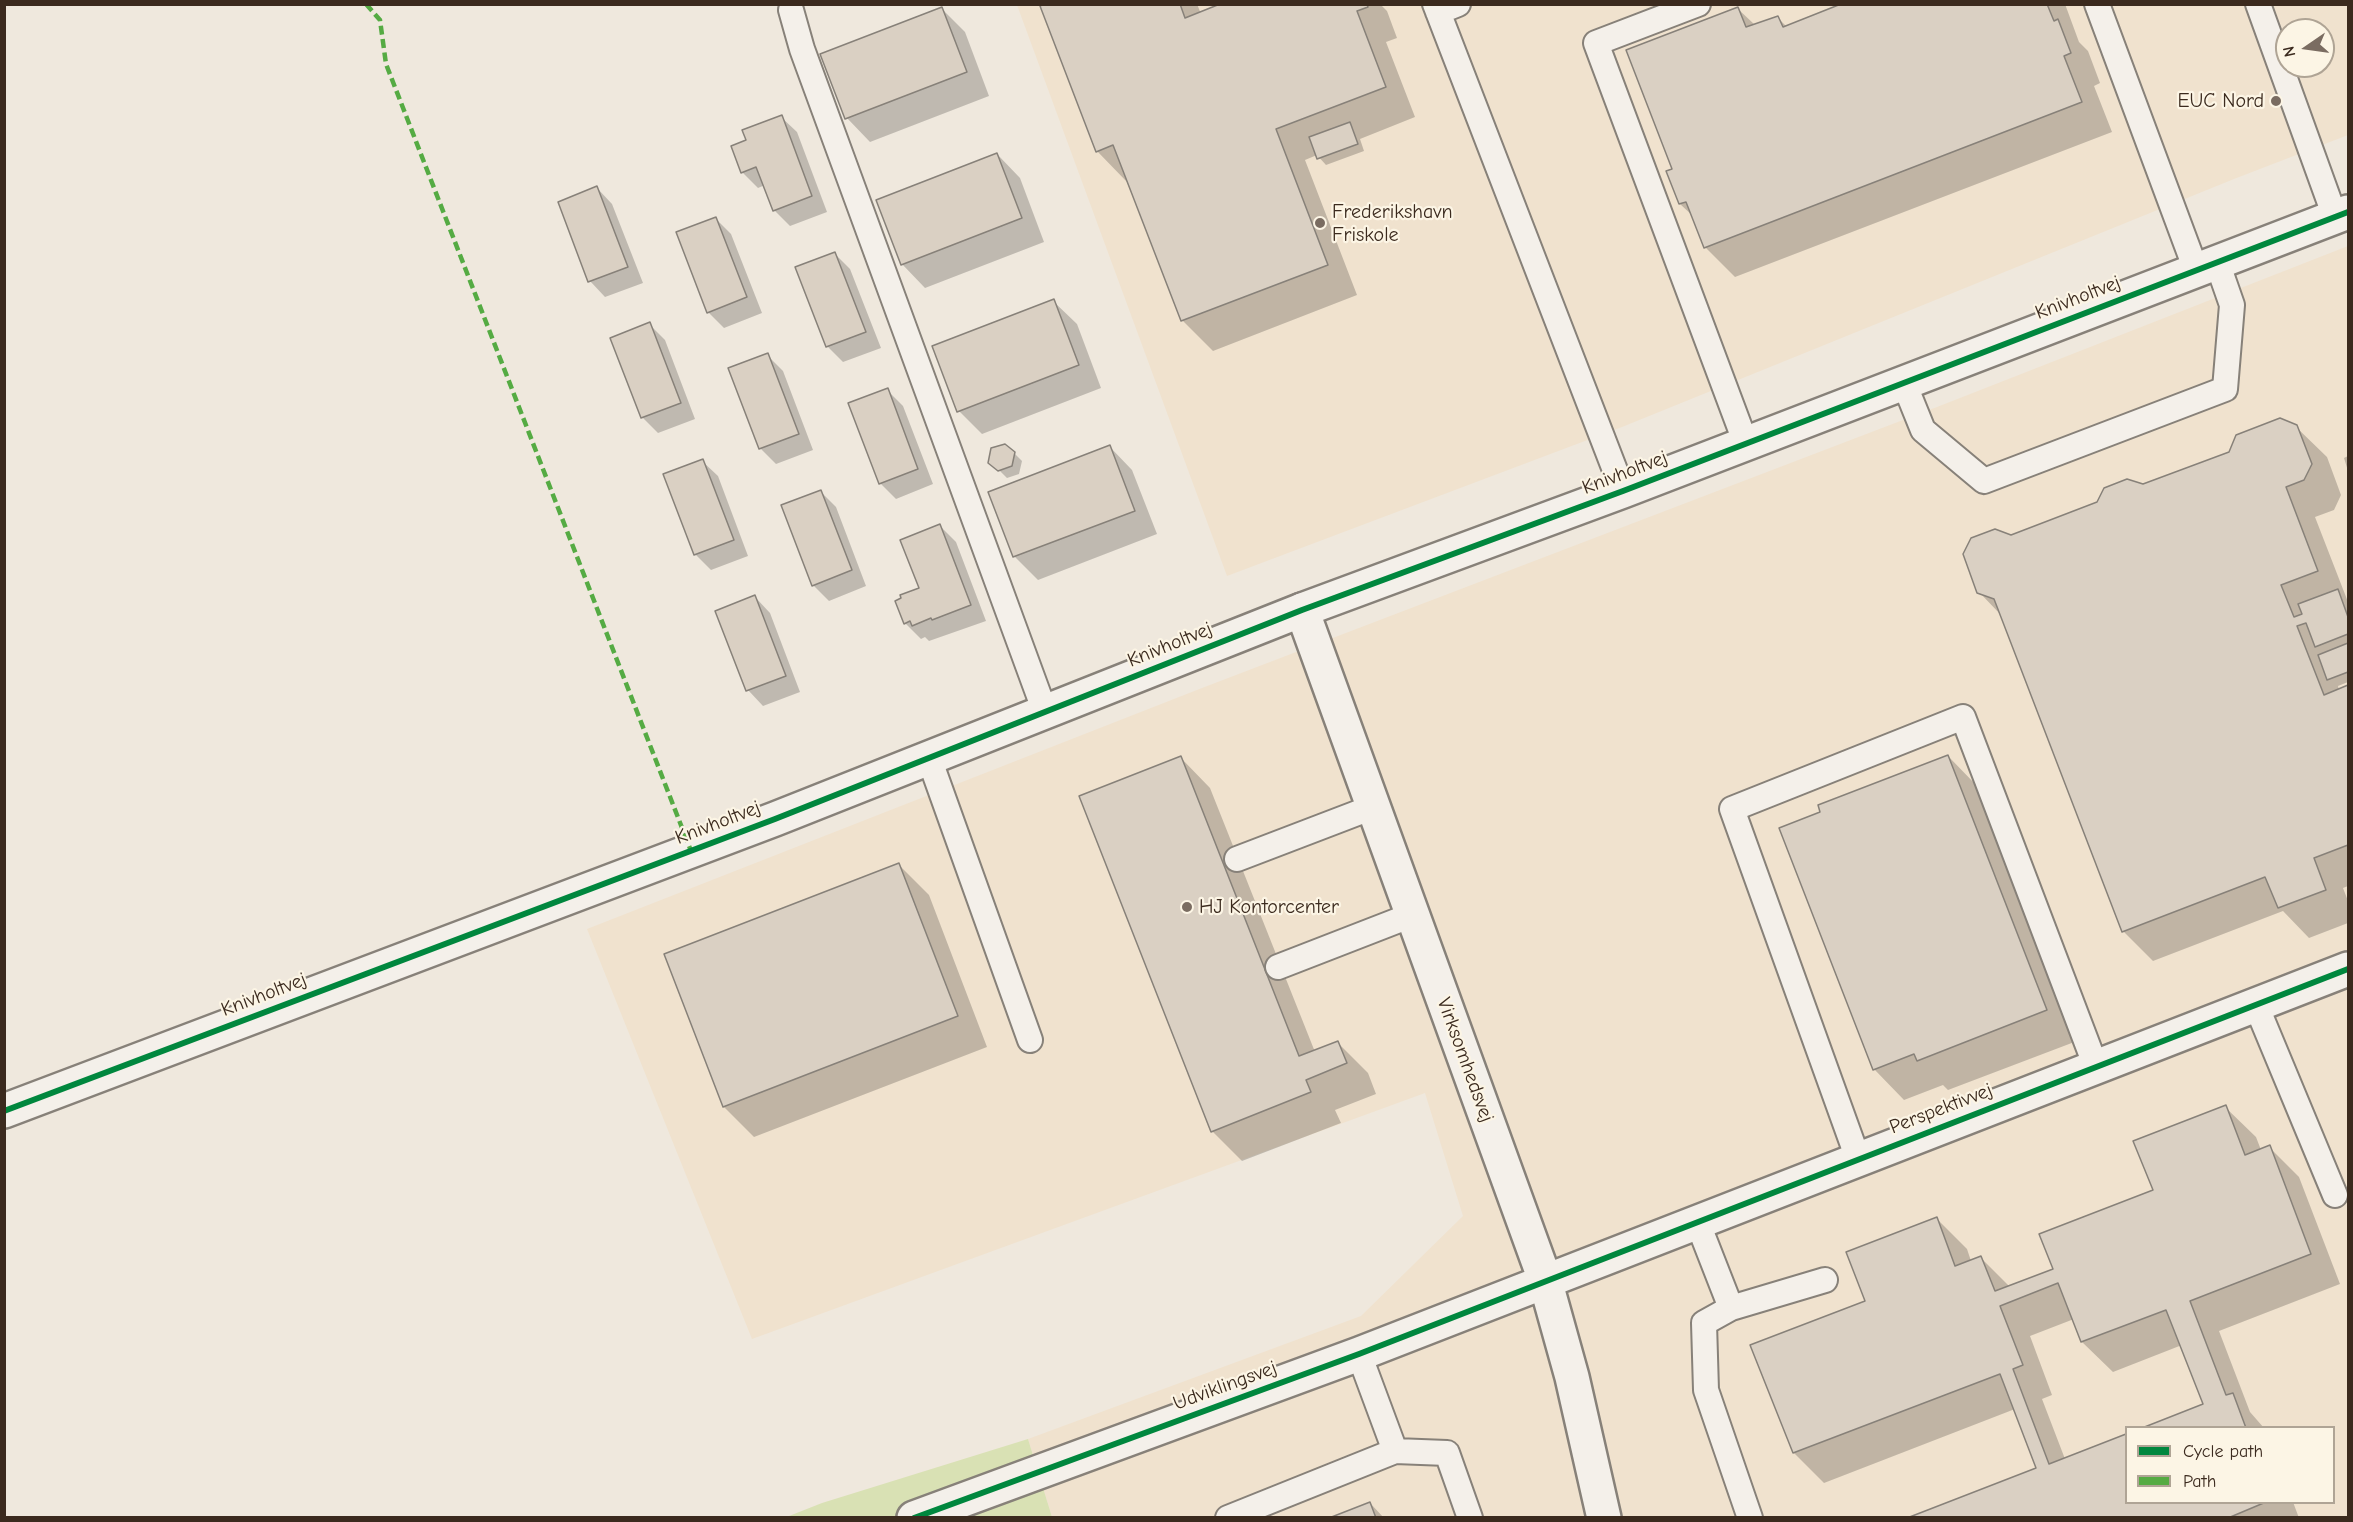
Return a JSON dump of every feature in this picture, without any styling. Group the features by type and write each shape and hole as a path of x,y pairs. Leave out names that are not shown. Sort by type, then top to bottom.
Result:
{"street":[{"name":"Knivholtvej","path":"4,1111 775,819 1302,610 1623,491 2342,214"},
{"name":"Virksomhedsvej","path":"1302,610 1545,1280 1572,1377 1604,1518"},
{"name":"Perspektivvej","path":"1545,1280 2349,969"},
{"name":"Udviklingsvej","path":"914,1518 1359,1354 1545,1280"}],"lane":[{"path":"1698,4 1596,43 1746,444"},
{"path":"1904,383 1923,430 1984,481 2224,389 2232,305 2206,266 2097,4"},
{"path":"2258,4 2342,214"},
{"path":"1444,7 1623,491"},
{"path":"791,10 806,60 1045,712"},
{"path":"1858,1159 1732,809 1963,717 2096,1067"},
{"path":"928,758 1030,1040"},
{"path":"1238,859 1373,807"},
{"path":"1278,967 1412,915"},
{"path":"2256,1005 2335,1195"},
{"path":"1697,1221 1731,1308"},
{"path":"1750,1518 1706,1390 1704,1323 1731,1308 1826,1280"},
{"path":"1359,1354 1395,1451"},
{"path":"1228,1518 1395,1451 1447,1453 1470,1518"}],"shaded area":[{"path":"1017,5 2348,5 2348,135 1622,427 1227,576"},
{"path":"2348,246 2348,1517 1052,1517 1028,1439 1361,1316 1463,1216 1425,1093 752,1339 587,929 1202,688 1937,407"}],"green space":[{"path":"1028,1439 1052,1517 784,1518 822,1503"}],"building":[{"path":"1044,4 1180,4 1185,18 1220,4 1367,4 1368,7 1357,11 1386,87 1276,129 1328,265 1181,321 1113,145 1096,152 1040,6"},
{"path":"1841,4 2047,4 2054,21 2058,19 2071,53 2064,56 2082,102 1704,248 1686,202 1679,204 1666,171 1672,169 1626,50 1738,7 1746,27 1778,16 1783,27"},
{"path":"942,7 967,72 845,119 820,54"},
{"path":"782,115 812,196 773,211 756,167 741,173 731,146 746,140 742,130"},
{"path":"1350,122 1358,144 1317,159 1309,137"},
{"path":"997,153 1022,218 901,265 876,200"},
{"path":"597,186 628,267 588,282 558,202"},
{"path":"716,217 747,297 707,313 676,232"},
{"path":"835,252 866,332 826,347 795,267"},
{"path":"1054,299 1079,365 957,412 932,346"},
{"path":"650,322 681,403 641,418 610,338"},
{"path":"768,353 799,434 759,449 728,368"},
{"path":"888,388 918,469 879,484 848,403"},
{"path":"2280,418 2297,425 2312,464 2304,480 2286,487 2318,571 2281,585 2294,617 2302,614 2298,604 2338,589 2348,617 2348,634 2315,647 2306,623 2297,626 2324,695 2348,685 2348,845 2314,858 2326,890 2278,908 2265,877 2122,932 1994,599 1977,593 1963,554 1971,538 1995,529 2011,535 2097,502 2104,488 2127,479 2143,484 2229,452 2236,435"},
{"path":"1005,444 1015,452 1012,466 998,471 988,463 991,448"},
{"path":"1110,445 1135,511 1013,557 988,492"},
{"path":"703,459 734,540 694,555 663,474"},
{"path":"821,490 852,570 812,586 781,505"},
{"path":"940,524 971,605 912,626 910,621 904,624 895,601 901,598 900,595 919,588 900,540"},
{"path":"755,595 786,676 746,691 715,611"},
{"path":"2348,643 2348,672 2327,680 2318,655"},
{"path":"1948,755 2047,1010 1917,1061 1914,1054 1873,1070 1779,828 1820,812 1818,805"},
{"path":"1181,756 1299,1056 1338,1041 1347,1063 1306,1080 1311,1092 1211,1132 1079,796"},
{"path":"899,863 958,1016 723,1107 664,954"},
{"path":"2226,1105 2245,1155 2270,1145 2311,1254 2190,1301 2226,1395 2233,1393 2245,1426 2147,1426 2203,1404 2166,1310 2081,1342 2058,1283 2000,1306 2023,1365 2013,1369 2049,1464 2125,1434 2125,1504 2261,1504 2228,1518 1907,1518 2036,1468 2000,1374 1793,1453 1750,1345 1865,1301 1846,1252 1937,1217 1955,1266 1981,1256 1995,1291 2053,1269 2039,1234 2153,1190 2133,1141"},
{"path":"1370,1502 1376,1518 1329,1518"}],"marked path":[{"path":"366,4 380,20 386,64 691,851"}],"cycle path":[{"path":"4,1111 775,819 1302,610 1623,491 2348,212"},
{"path":"914,1518 1359,1354 2348,969"}],"place":[{"name":"EUC Nord","path":"2276,101"},
{"name":"Frederikshavn Friskole","path":"1320,223"},
{"name":"HJ Kontorcenter","path":"1187,907"}]}
